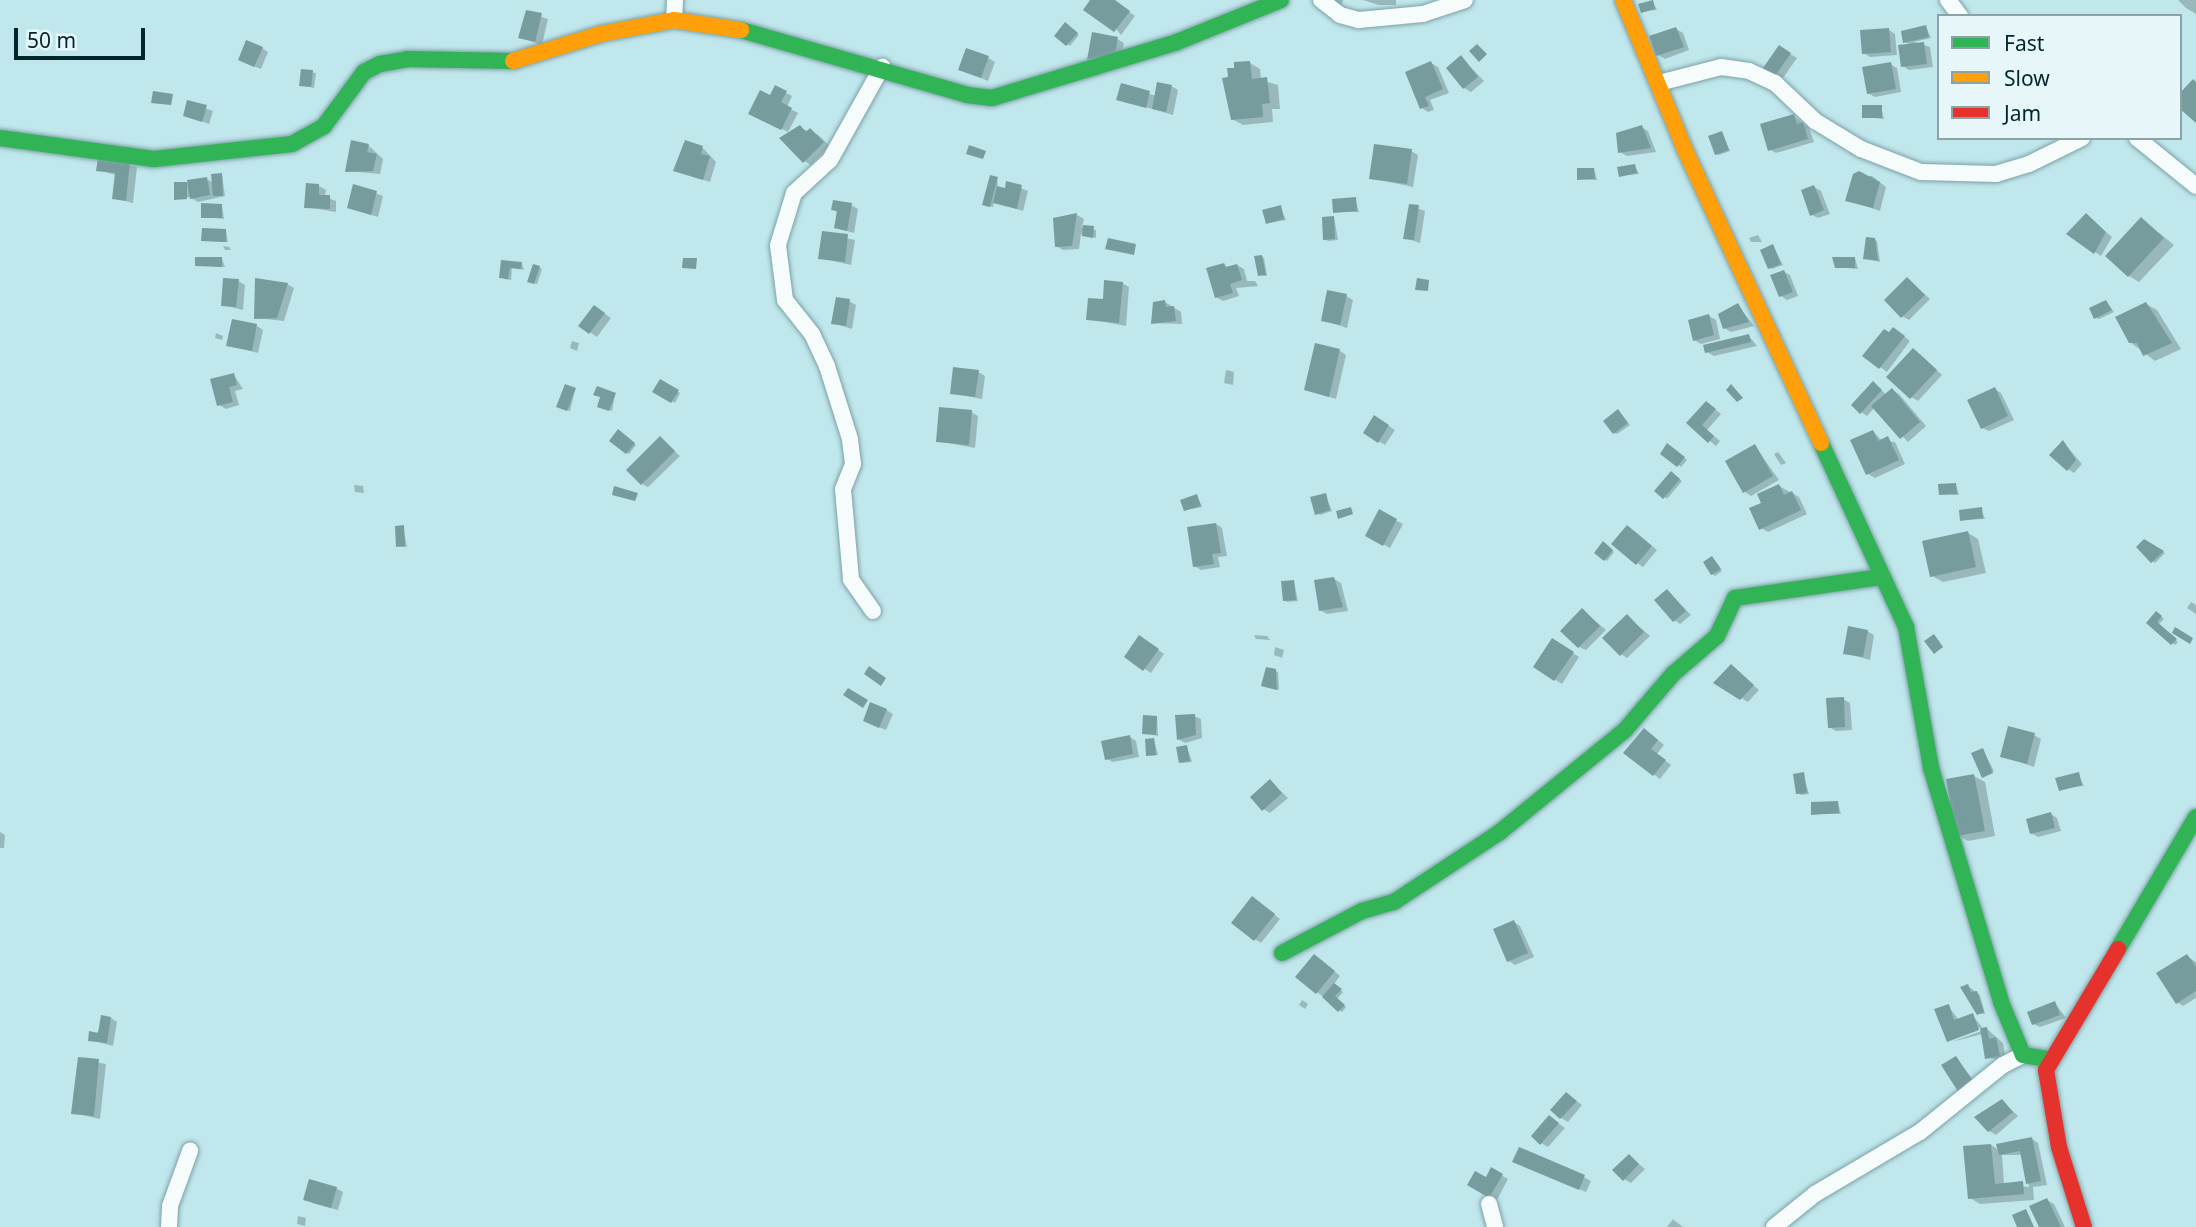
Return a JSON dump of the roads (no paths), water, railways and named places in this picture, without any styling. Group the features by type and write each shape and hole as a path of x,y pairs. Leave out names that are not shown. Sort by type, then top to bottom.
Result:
{"street":[{"path":"674,0 674,20"},
{"path":"0,138 154,159 292,144 324,126 363,72 380,64 407,59 503,64 600,34 674,20 753,32 882,67 967,95 1007,96 1177,43 1281,0"},
{"path":"1321,0 1340,15 1359,20 1423,14 1465,0"},
{"path":"1623,0 1881,577 1906,627 1931,768 2001,1002 2022,1055"},
{"path":"873,611 851,579 843,489 853,464 850,439 828,366 812,334 785,300 778,244 794,193 831,160 882,67"},
{"path":"1659,83 1721,67 1749,71 1775,83 1815,121 1861,149 1930,173 1996,174 2029,164 2078,140"},
{"path":"2139,140 2196,186"},
{"path":"1282,953 1362,911 1394,902 1490,840 1625,730 1673,674 1717,636 1735,598 1881,577"},
{"path":"2084,1227 2059,1147 2046,1070 2049,1059 2148,904 2196,817"},
{"path":"1774,1227 1815,1194 1920,1132 2003,1065 2022,1055 2049,1059"},
{"path":"169,1227 170,1206 190,1151"},
{"path":"1489,1204 1495,1227"}]}
